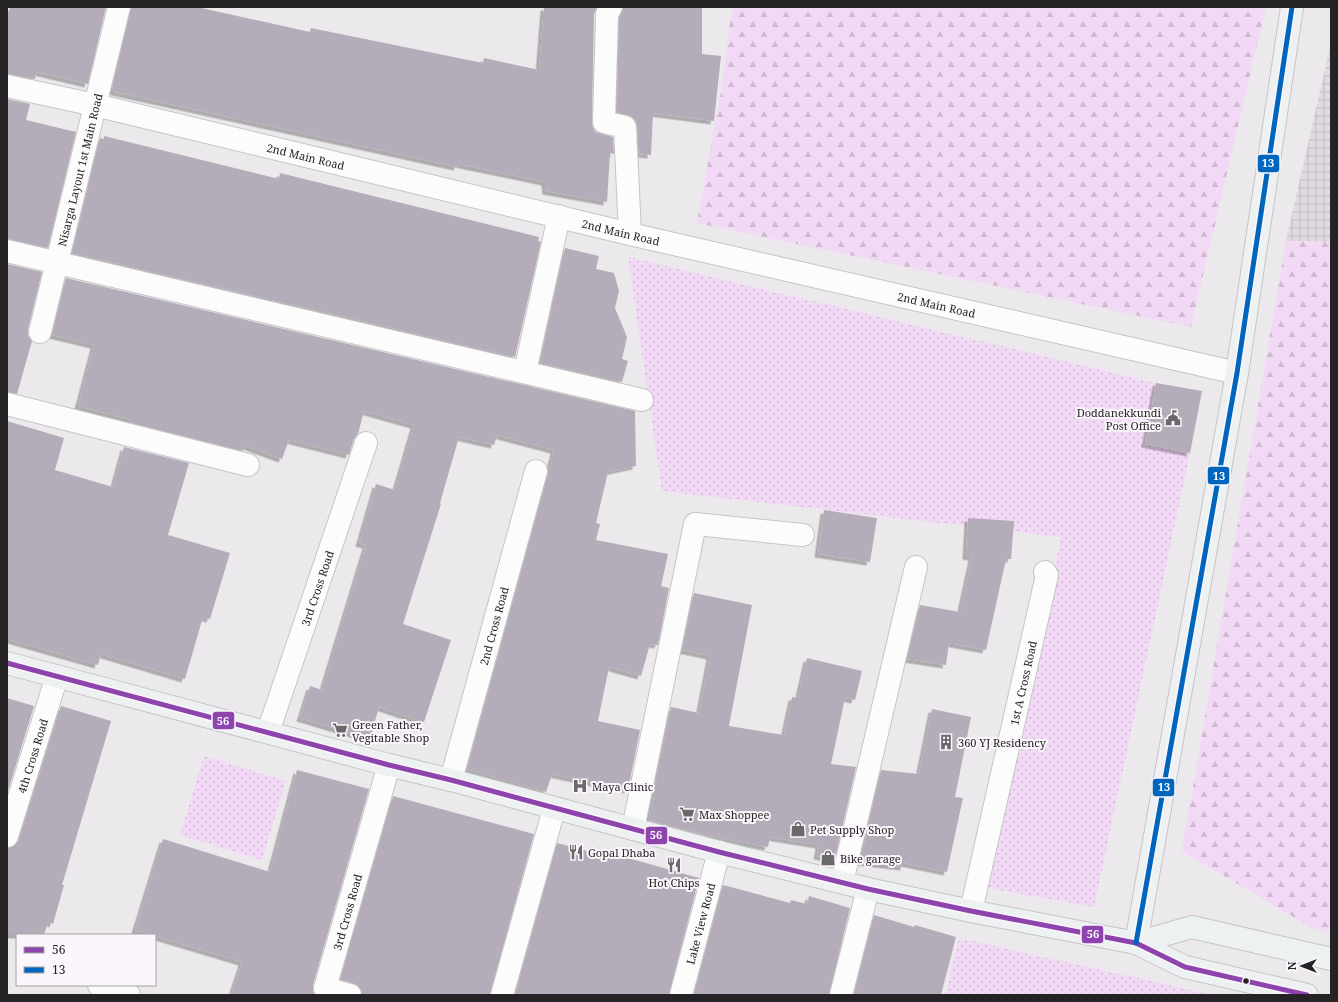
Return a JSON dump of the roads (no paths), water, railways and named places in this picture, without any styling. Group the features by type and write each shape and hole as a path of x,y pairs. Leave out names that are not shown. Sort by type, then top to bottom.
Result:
{"street":[{"name":"Nisarga Layout 1st Main Road","path":"40,332 119,7"},
{"path":"611,7 607,14 604,122 625,127 630,234"},
{"path":"1136,943 1236,373 1292,7"},
{"name":"2nd Main Road","path":"7,86 95,105 630,234 1236,373"},
{"path":"525,372 559,216"},
{"path":"7,251 642,400"},
{"path":"7,404 248,465"},
{"name":"3rd Cross Road","path":"268,732 366,443"},
{"name":"2nd Cross Road","path":"451,780 536,471"},
{"path":"633,828 695,524 803,535"},
{"path":"842,882 916,567"},
{"name":"1st A Cross Road","path":"971,911 1047,575 1044,572"},
{"path":"7,663 389,765 451,780 554,809 868,889 971,911 1136,943 1185,967 1307,995"},
{"name":"4th Cross Road","path":"7,836 57,676"},
{"name":"3rd Cross Road","path":"350,995 325,988 389,765"},
{"path":"502,995 554,809"},
{"name":"Lake View Road","path":"681,995 719,852"},
{"path":"841,995 868,889"},
{"path":"1136,943 1192,927 1331,959"},
{"path":"102,986 129,995"}],"place":[{"name":"Doddanekkundi Post Office","path":"1173,418"},
{"name":"Green Father, Vegitable Shop","path":"340,730"},
{"name":"360 YJ Residency","path":"946,742"},
{"name":"Maya Clinic","path":"580,786"},
{"name":"Max Shoppee","path":"687,814"},
{"name":"Pet Supply Shop","path":"798,829"},
{"name":"Gopal Dhaba","path":"576,852"},
{"name":"Bike garage","path":"828,858"},
{"name":"Hot Chips","path":"674,865"}]}
